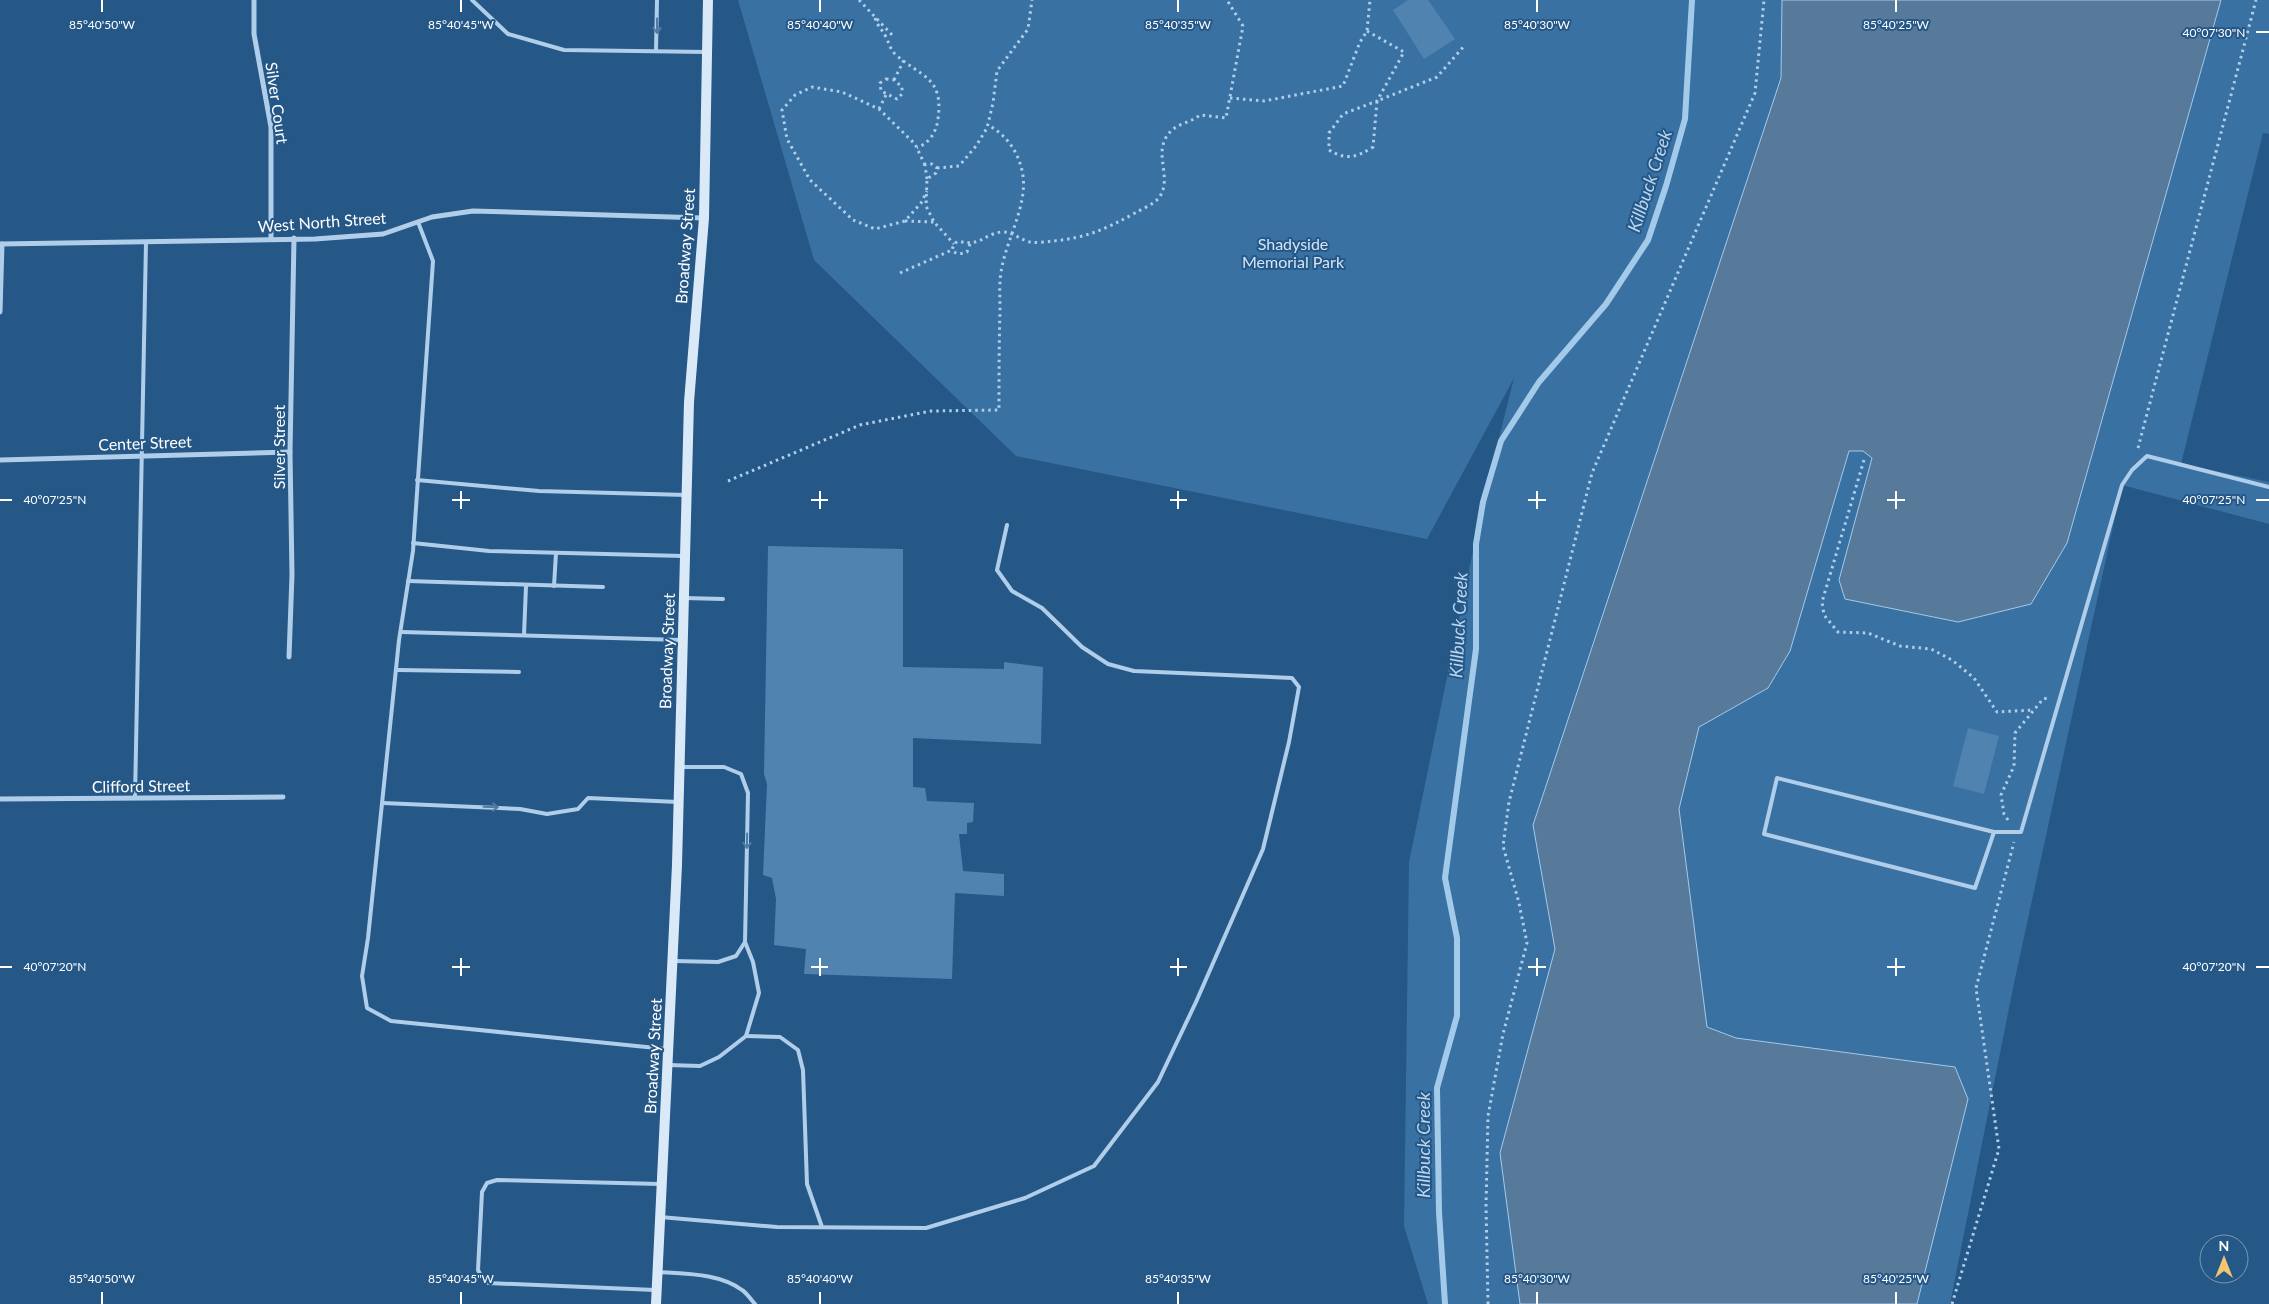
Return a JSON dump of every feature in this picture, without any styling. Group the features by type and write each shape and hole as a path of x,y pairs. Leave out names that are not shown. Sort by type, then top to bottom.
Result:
{"main road":[{"name":"Broadway Street","path":"656,1304 668,1065 678,802 689,402 704,218 708,0"}],"street":[{"name":"Silver Court","path":"254,0 254,34 271,127 271,239"},
{"name":"West North Street","path":"1,244 271,239 383,234 432,218 473,211 704,218"},
{"name":"Silver Street","path":"289,657 292,575 290,452 294,238"},
{"path":"0,312 1,244"},
{"name":"Center Street","path":"0,460 290,452"},
{"name":"Clifford Street","path":"0,800 283,797"}],"lane":[{"path":"472,0 508,34 564,50 707,52"},
{"path":"656,51 657,0"},
{"path":"418,222 433,260 413,542 401,632 368,938 362,976 367,1008 391,1021 668,1049"},
{"path":"135,798 146,242"},
{"path":"1994,832 1976,888 1764,834 1777,778 1994,832 2021,832 2122,485 2132,470 2147,456 2269,487"},
{"path":"417,480 538,491 687,495"},
{"path":"660,1218 778,1227 926,1228 1025,1198 1094,1166 1158,1082 1196,1002 1263,849 1289,742 1299,687 1292,678 1134,671 1108,664 1082,647 1042,608 1012,591 997,570 1007,525"},
{"path":"413,542 490,551 685,556"},
{"path":"554,586 556,553"},
{"path":"408,581 603,587"},
{"path":"524,635 526,586"},
{"path":"684,598 723,599"},
{"path":"401,632 683,640"},
{"path":"398,670 519,672"},
{"path":"668,1065 700,1066 719,1057 746,1036 759,993 753,962 746,942 748,792 741,774 724,767 679,767"},
{"path":"383,803 520,809 547,814 578,809 588,798 678,802"},
{"path":"672,960 718,962 736,956 746,942"},
{"path":"746,1036 780,1037 798,1050 802,1070 808,1184 822,1227"},
{"path":"657,1290 488,1283 482,1278 478,1270 482,1192 487,1183 497,1180 662,1184"},
{"path":"658,1272 701,1275 720,1280 741,1290 755,1304"}],"path":[{"path":"858,0 894,38"},
{"path":"925,165 932,164 937,168 959,166 976,146 988,125 993,103 996,71 1028,29 1032,0"},
{"path":"900,273 952,250 954,244 958,241 970,244 1001,232 1030,242 1076,239 1103,231 1157,200 1165,188 1161,148 1169,132 1179,125 1190,123 1200,115 1226,118 1244,26 1227,0"},
{"path":"1230,98 1264,101 1343,86 1360,42 1367,31 1370,0"},
{"path":"1488,1304 1486,1206 1488,1116 1503,1034 1527,943 1519,902 1503,846 1509,802 1592,473 1755,93 1764,0"},
{"path":"2132,470 2256,0"},
{"path":"875,18 878,28 886,37 888,45 894,54 924,76 936,88 940,103 937,129 926,144 917,148"},
{"path":"1367,31 1404,52 1377,101 1373,147 1358,157 1339,156 1330,150 1329,133 1343,114 1377,101 1438,77 1465,45"},
{"path":"894,80 904,60"},
{"path":"886,79 894,80 902,87 902,94 897,99 887,93 881,91 880,83 886,79"},
{"path":"934,222 905,221 875,229 853,220 834,203 810,180 787,139 782,110 794,95 812,87 842,92 879,109 917,148 925,165 927,179 926,206 934,222 954,244"},
{"path":"879,109 887,93"},
{"path":"728,481 860,425 931,411 999,410 1001,273 1010,234 1024,191 1023,174 1010,142 1001,132 988,125"},
{"path":"927,179 936,173 937,168"},
{"path":"905,221 921,203 926,191"},
{"path":"952,250 956,254 967,252 970,244"},
{"path":"1864,460 1822,602 1824,615 1838,632 1868,633 1900,646 1931,649 1952,660 1974,678 1997,712 2033,710"},
{"path":"1952,1304 1999,1149 1976,988 2013,851 2014,832 2004,814 2000,795 2014,766 2014,733 2043,699 2061,696"}],"green space":[{"name":"Shadyside Memorial Park","path":"738,0 2269,0 2269,134 2263,133 2181,464 2269,482 2269,524 2122,485 2013,988 1950,1304 1428,1304 1404,1226 1409,862 1483,502 1514,378 1427,539 1016,456 814,260"}],"shaded area":[{"path":"1782,0 2221,0 2067,543 2031,604 1958,622 1845,599 1839,580 1872,458 1863,451 1849,451 1790,651 1768,688 1699,727 1679,809 1707,1027 1736,1038 1955,1067 1968,1099 1917,1304 1520,1304 1500,1153 1555,949 1533,825 1781,78"}],"building":[{"path":"1408,0 1428,0 1455,39 1424,59 1393,10"},
{"path":"768,546 903,549 903,667 1004,669 1004,662 1043,667 1041,744 913,738 913,787 925,788 927,801 974,803 973,822 967,823 967,834 959,834 963,871 1004,874 1004,896 955,893 952,979 804,974 806,949 774,945 776,899 772,878 763,875 767,784 764,774"},
{"path":"1968,728 1999,736 1984,794 1953,786"}],"waterway":[{"name":"Killbuck Creek","path":"1445,1304 1439,1212 1437,1088 1457,1016 1457,938 1445,878 1476,649 1476,544 1483,502 1501,441 1539,382 1606,304 1648,240 1685,119 1692,0"}]}
